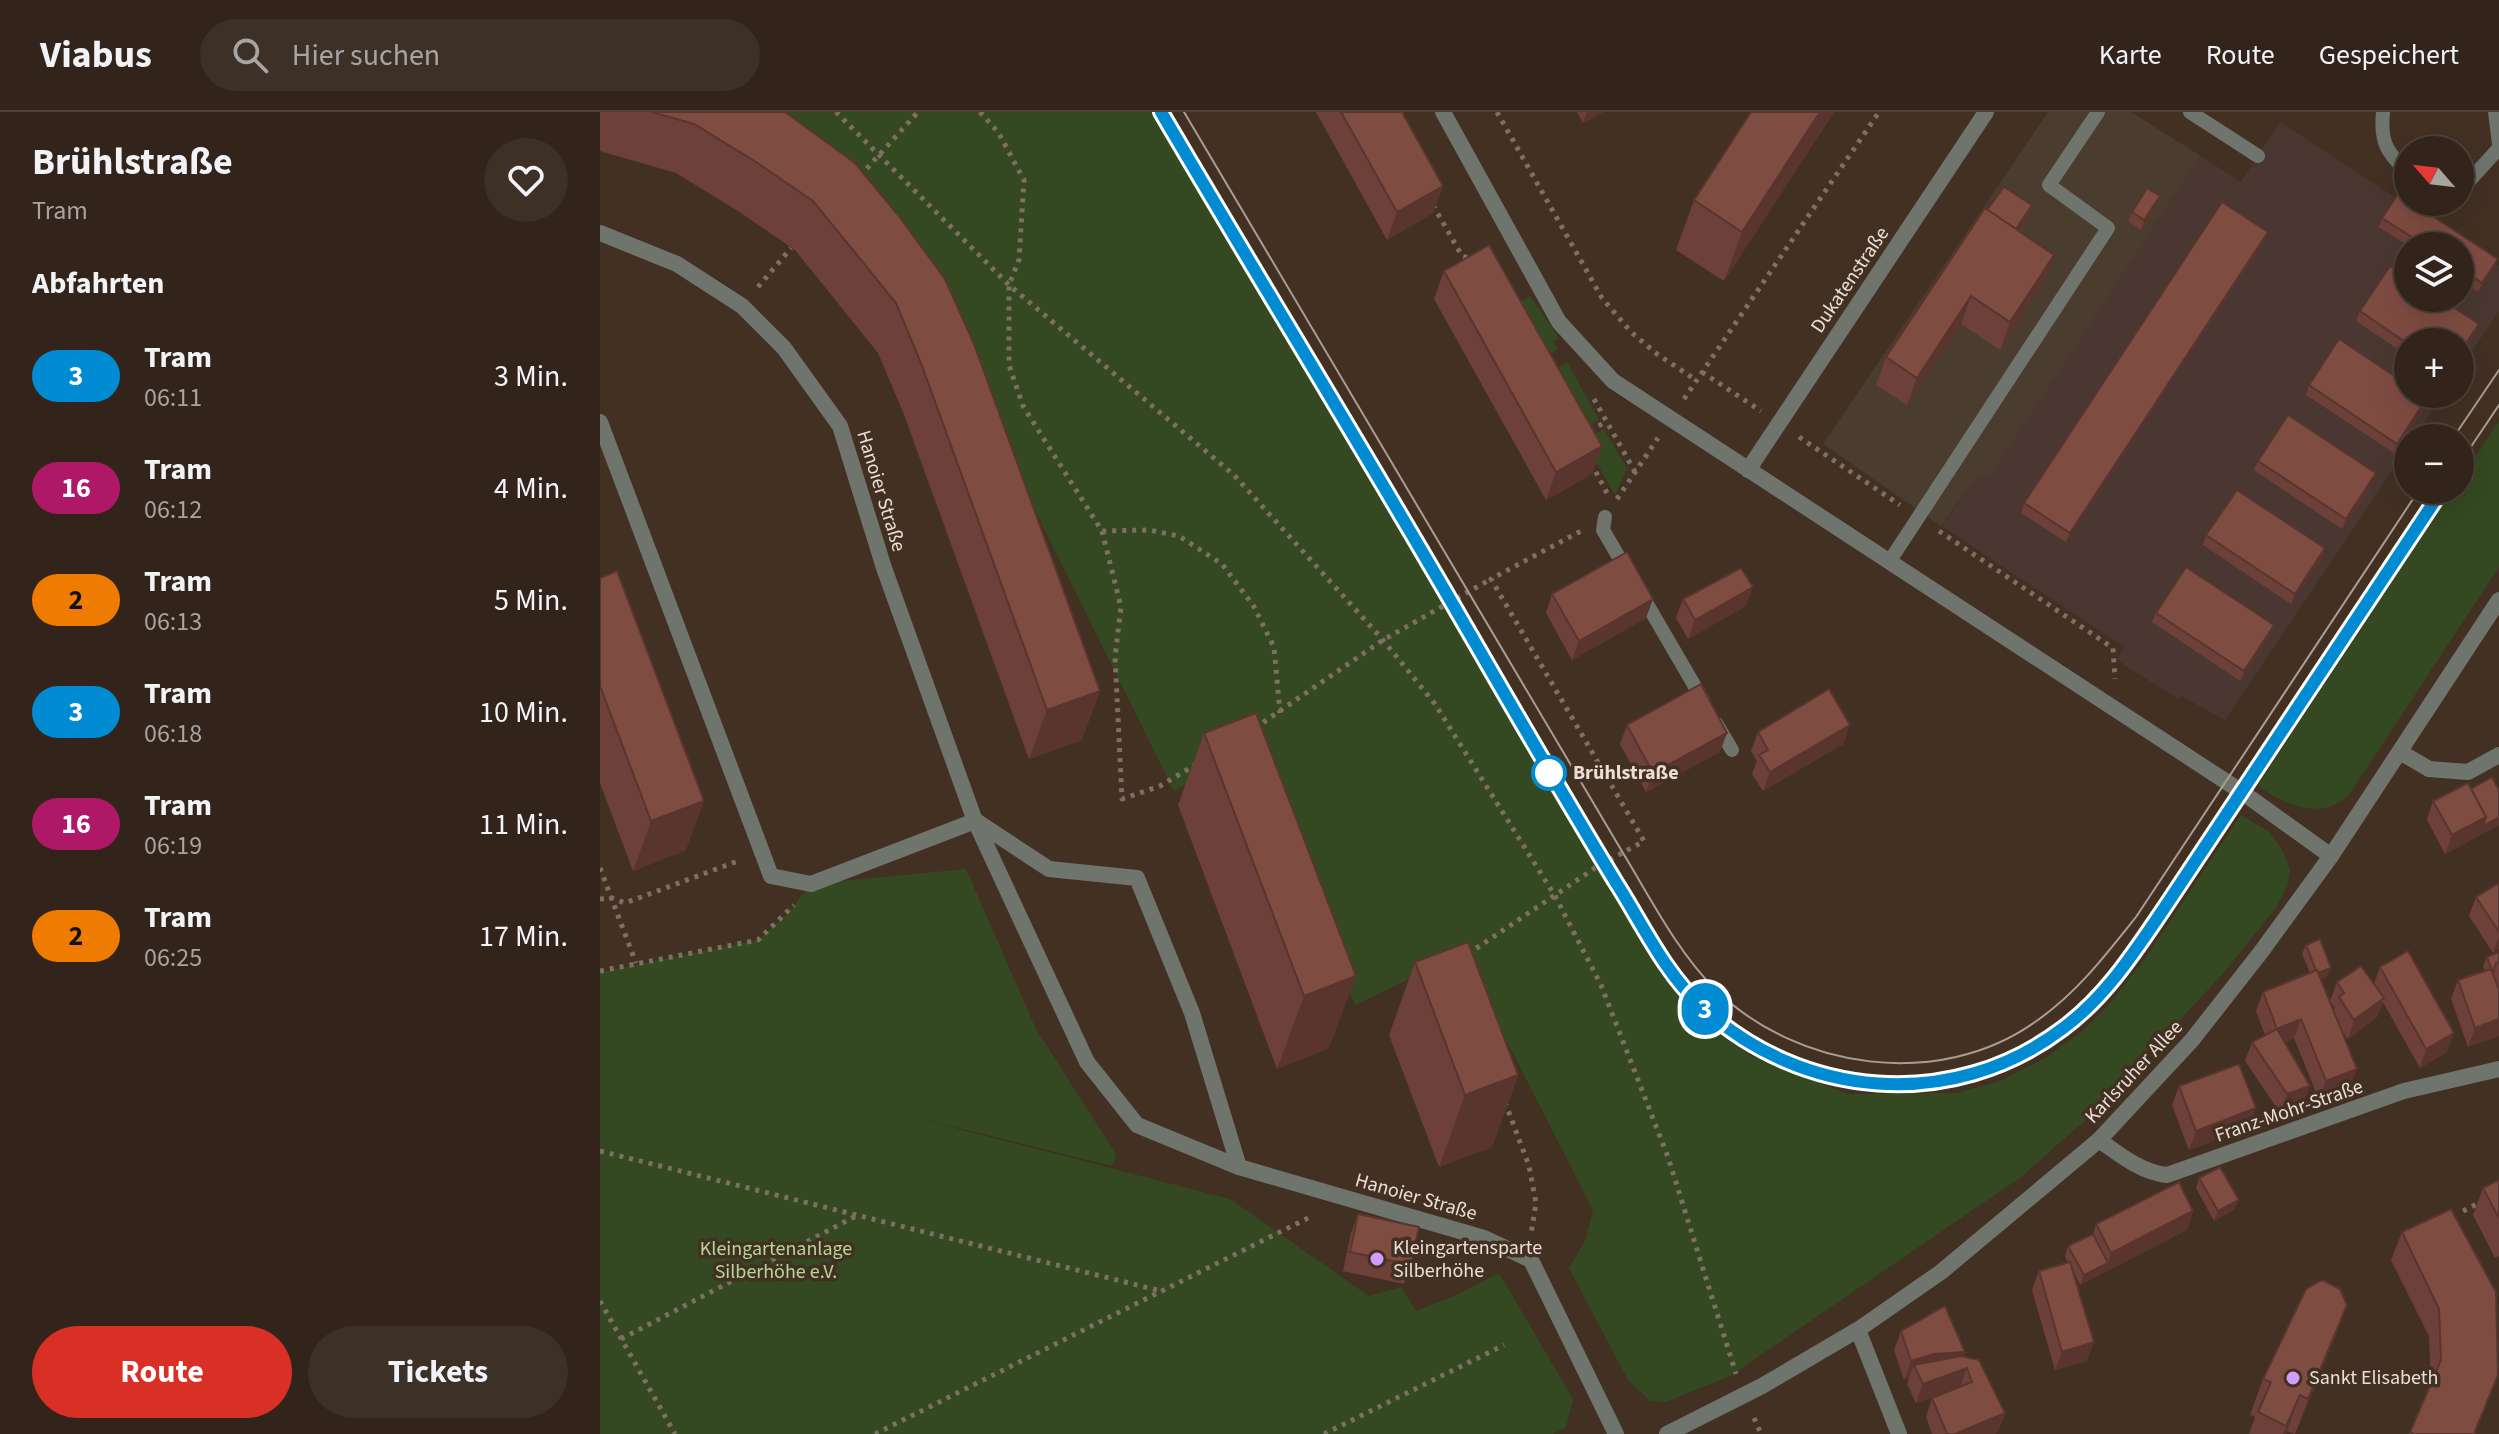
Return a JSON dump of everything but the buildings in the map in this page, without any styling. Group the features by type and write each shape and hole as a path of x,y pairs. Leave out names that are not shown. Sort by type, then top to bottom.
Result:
{"street":[{"path":"1443,112 1559,322 1613,381 2242,792 2331,856"},
{"name":"Dukatenstraße","path":"1748,470 1986,112"},
{"name":"Hanoier Straße","path":"600,233 677,264 742,306 784,348 840,426 884,568 975,821 1087,1062 1137,1125 1239,1167 1484,1238 1531,1260 1616,1434"},
{"path":"600,422 771,876 811,884 975,821 1049,869 1137,878 1192,1013 1239,1167"},
{"name":"Karlsruher Allee","path":"1667,1434 1762,1386 1858,1330 1941,1272 2099,1140 2192,1040 2261,952 2331,856 2499,600"},
{"path":"2400,752 2429,769 2468,772 2499,755"},
{"name":"Franz-Mohr-Straße","path":"2099,1140 2131,1162 2167,1175 2404,1091 2499,1069"},
{"path":"1858,1330 1899,1434"}],"lane":[{"path":"1889,562 2108,228 2049,185 2098,112"},
{"path":"2190,112 2258,156"},
{"path":"2383,112 2381,132 2394,158"},
{"path":"2474,175 2499,146 2495,112"},
{"path":"1605,517 1603,530 1732,750"}],"path":[{"path":"836,112 1009,285 1234,475 1383,640 1435,704 1555,896 1601,985 1668,1157 1736,1375"},
{"path":"859,177 918,112"},
{"path":"980,112 998,132 1024,180 1019,260 1009,285 1009,365 1023,406 1102,531 1121,607 1115,657 1122,799 1160,786 1200,762"},
{"path":"1497,112 1602,298 1631,332 1696,380"},
{"path":"1585,451 1613,505 1879,112"},
{"path":"1432,203 1462,256 1479,260"},
{"path":"742,306 791,248"},
{"path":"1591,394 1635,472"},
{"path":"1588,432 1607,421"},
{"path":"1253,729 1383,640 1605,517"},
{"path":"1102,531 1149,530 1179,536 1222,564 1253,605 1274,647 1280,713"},
{"path":"1465,955 1595,868 1644,841 1491,579"},
{"path":"600,899 612,898 625,903 738,861"},
{"path":"600,868 636,963"},
{"path":"600,971 758,940 786,915 811,884"},
{"path":"1501,1094 1529,1166 1536,1203 1530,1239"},
{"path":"600,1151 1161,1291"},
{"path":"2463,1211 2487,1199"},
{"path":"621,1339 856,1215"},
{"path":"875,1434 1310,1217"},
{"path":"600,1301 675,1434"},
{"path":"1324,1434 1504,1345"},
{"path":"1752,1414 1761,1434"}],"shaded area":[{"path":"2048,112 2131,112 2201,156 1992,474 1976,478 1941,526 1823,444"},
{"path":"2280,122 2394,196 2394,216 2424,216 2448,232 2394,232 2394,312 2474,312 2474,249 2499,265 2499,311 2474,348 2474,328 2394,328 2394,408 2434,408 2423,424 2394,424 2394,468 2225,720 2181,696 2178,699 2126,666 2117,659 2124,647 1942,526 1976,478 1992,473 2201,156 2241,182"}],"green space":[{"path":"718,112 1154,112 1635,931 1694,1012 1751,1056 1848,1094 1957,1093 2000,1081 2045,1058 2081,1032 2107,1007 2144,960 2241,815 2268,831 2283,851 2290,870 2287,887 2275,909 2227,969 2097,1110 2021,1177 1730,1376 1666,1402 1650,1401 1628,1380 1569,1268 1586,1239 1593,1210 1462,954 1355,1005 1254,749 1174,791 897,232"},
{"path":"1530,296 1559,338 1553,341 1558,350 1539,361 1510,307"},
{"path":"1567,362 1599,420 1579,431 1547,373"},
{"path":"2499,421 2499,567 2349,795 2332,806 2312,809 2274,796 2258,785 2444,504 2474,504 2474,459"},
{"path":"1604,429 1627,469 1615,495 1584,441"},
{"name":"Kleingartenanlage Silberhöhe e.V.","path":"966,869 1036,1029 1116,1154 1112,1166 882,1109 1230,1199 1369,1296 1401,1287 1416,1311 1499,1273 1573,1399 1566,1427 1553,1434 600,1434 600,972 758,940 786,915 811,884"}],"tram line":[{"path":"1161,112 1663,960 1687,992 1741,1038 1785,1062 1831,1077 1878,1085 1925,1084 1973,1075 2019,1056 2062,1029 2092,1003 2154,924 2433,504"},
{"name":"3","path":"1161,112 1451,601 1549,773 1666,964 1701,1006 1743,1040 1792,1066 1828,1078 1891,1086 1972,1076 2041,1044 2097,999 2130,959 2433,504"},
{"path":"1184,112 1677,941 1715,989 1748,1016 1786,1038 1827,1053 1870,1061 1913,1063 1956,1057 1997,1043 2035,1022 2064,999 2136,917 2410,504"},
{"path":"2462,424 2499,370"},
{"path":"2474,442 2499,405"}],"place":[{"name":"Brühlstraße","path":"1549,773"},
{"name":"Kleingartensparte Silberhöhe","path":"1377,1259"},
{"name":"Sankt Elisabeth","path":"2293,1378"}]}
